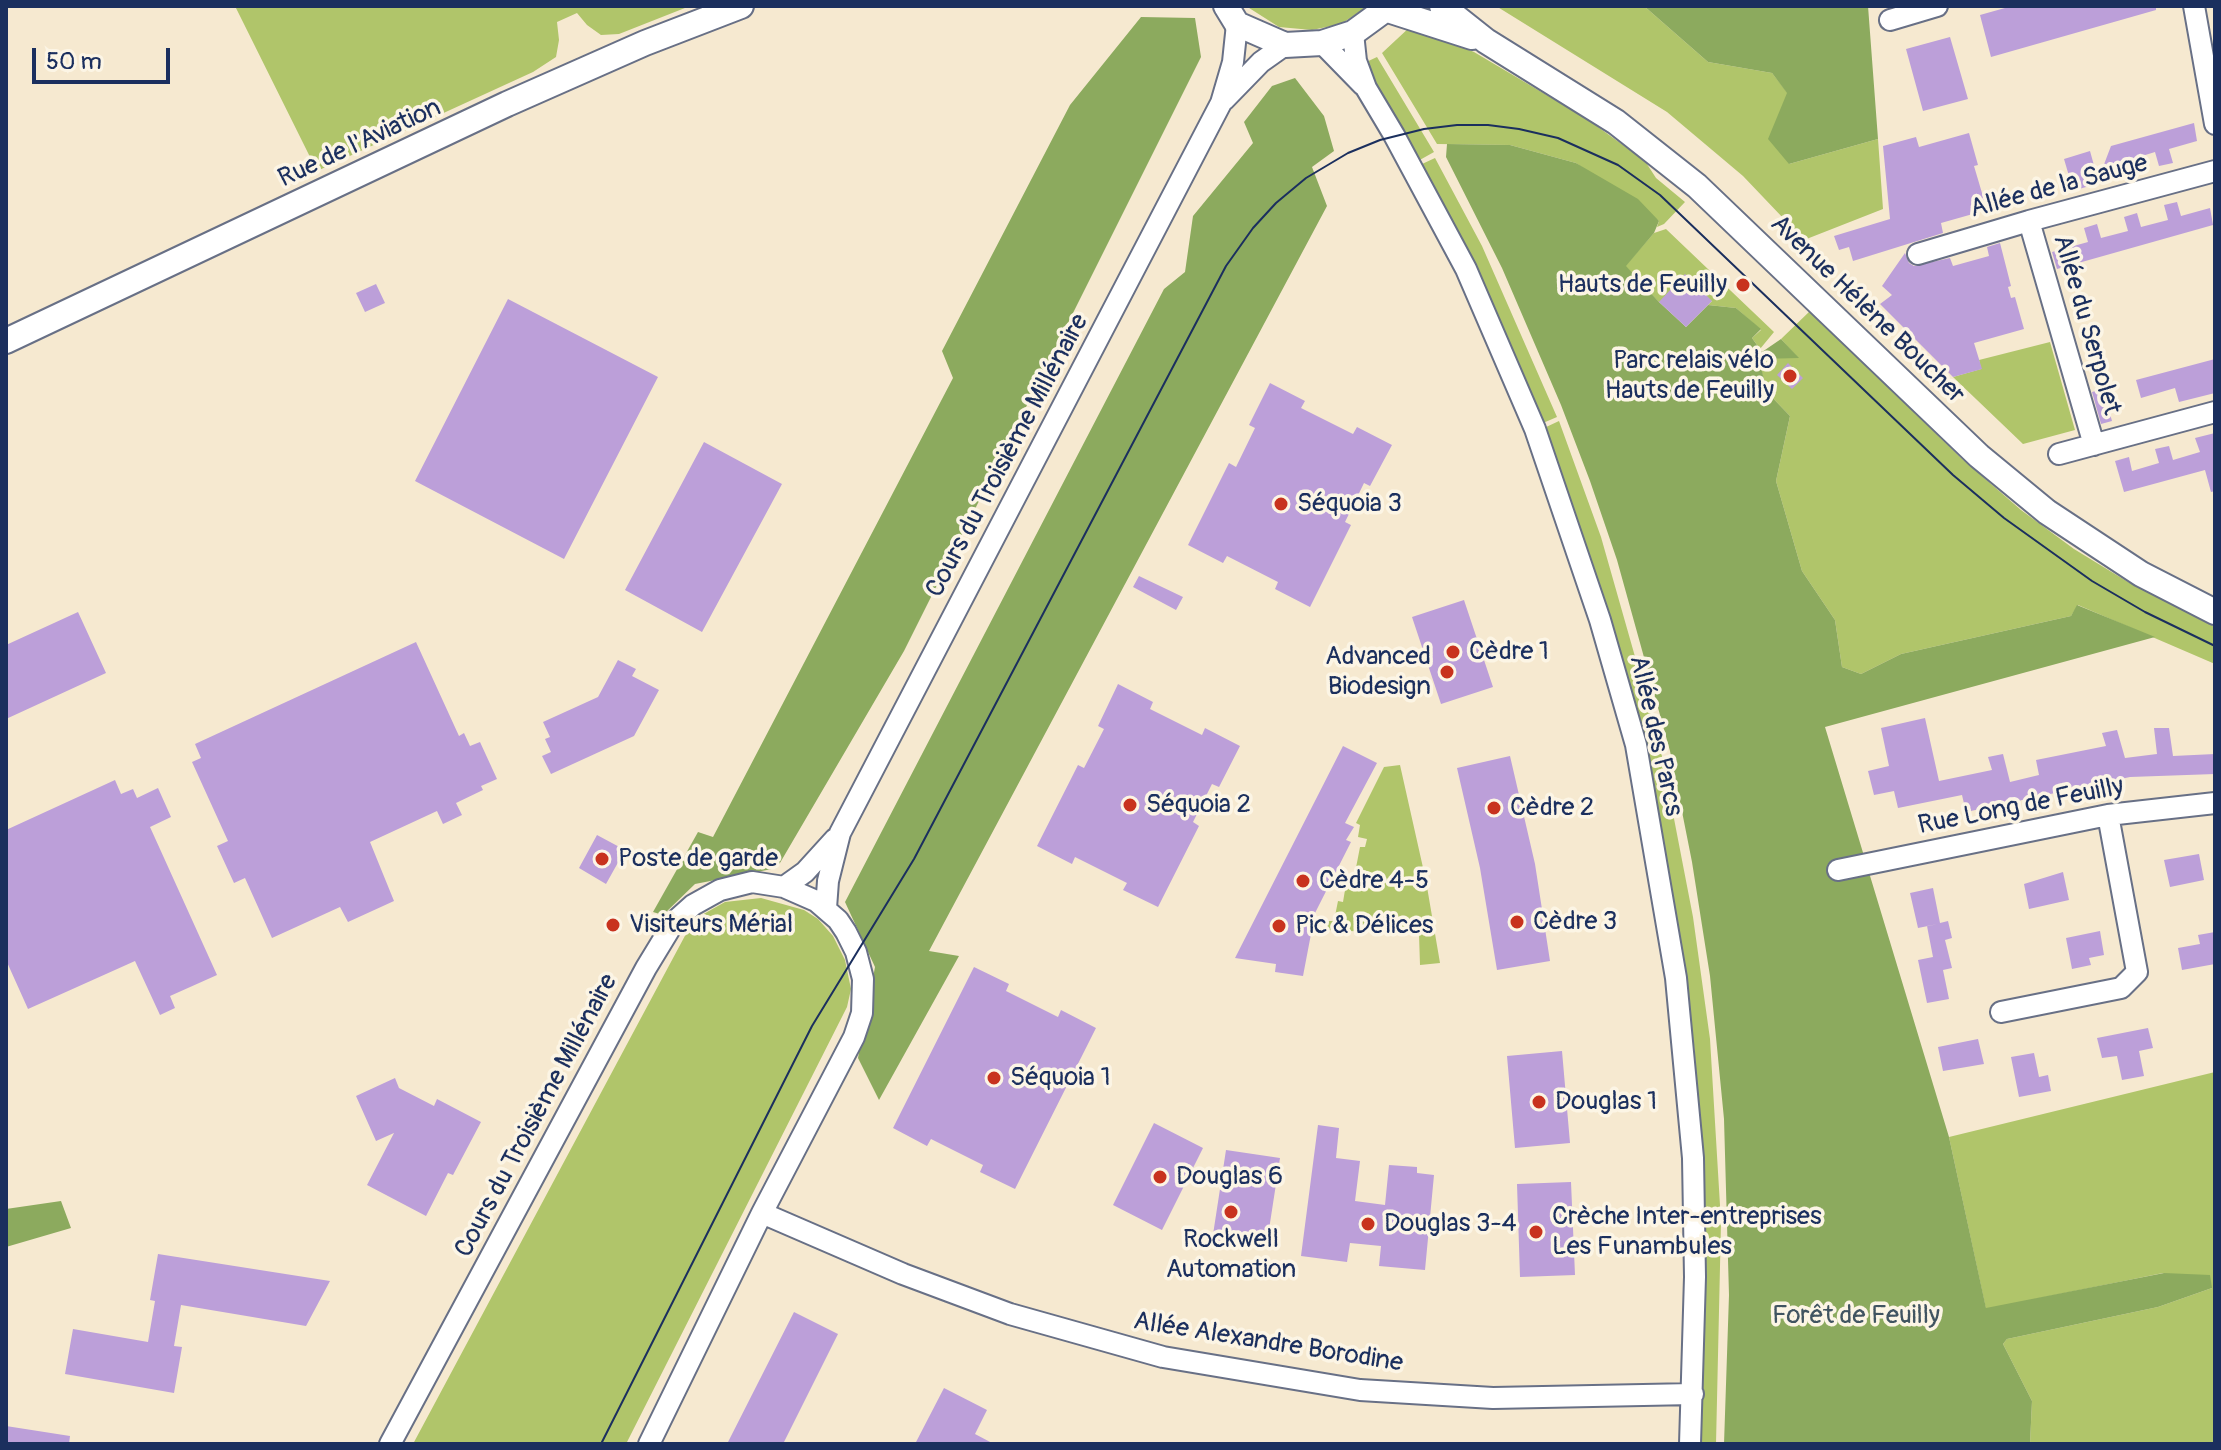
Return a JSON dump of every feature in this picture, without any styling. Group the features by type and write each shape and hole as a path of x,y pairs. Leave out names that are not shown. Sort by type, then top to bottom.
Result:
{"street":[{"name":"Rue de l'Aviation","path":"6,341 507,104 645,43 741,6"},
{"name":"Avenue Hélène Boucher","path":"1442,6 1486,41 1616,122 1697,186 1979,456 2047,512 2141,574 2215,612"},
{"path":"1890,20 1937,6"},
{"path":"2194,6 2215,124"},
{"name":"Avenue Hélène Boucher","path":"1389,8 1486,41"},
{"path":"1232,15 1285,45 1322,43 1353,33 1389,8"},
{"name":"Cours du Troisième Millénaire","path":"826,908 828,881 840,833 1221,103 1233,62 1232,15"},
{"name":"Allée des Parcs","path":"1353,33 1356,61 1366,88 1466,269 1535,429 1600,620 1636,745 1676,978 1693,1158 1693,1394 1690,1444"},
{"name":"Allée des Parcs","path":"1322,43 1366,88"},
{"name":"Cours du Troisième Millénaire","path":"1221,103 1261,62 1285,45"},
{"name":"Allée de la Sauge","path":"1918,254 2215,171"},
{"name":"Allée du Serpolet","path":"2029,221 2094,445"},
{"path":"2059,454 2215,412"},
{"name":"Rue Long de Feuilly","path":"1838,870 2108,815 2215,803"},
{"path":"2001,1012 2121,988 2137,972 2108,815"},
{"name":"Cours du Troisième Millénaire","path":"784,887 805,872 840,833"},
{"name":"Cours du Troisième Millénaire","path":"390,1444 634,990 674,922 693,905 720,890 752,882 784,887 805,894 838,920 856,952 863,979 862,1013 854,1037 762,1213 649,1444"},
{"name":"Allée Alexandre Borodine","path":"762,1213 903,1274 1010,1314 1163,1357 1360,1390 1493,1398 1693,1394"}],"green space":[{"path":"235,6 690,6 619,34 601,35 577,13 557,22 559,40 556,57 533,72 317,171"},
{"path":"1246,6 1368,6 1341,24 1312,30 1279,27"},
{"path":"1496,6 1644,6 1708,62 1772,73 1787,92 1789,164 1878,139 1883,209 1804,240 1743,176 1667,112"},
{"path":"1644,6 1868,6 1878,139 1789,164 1768,139 1787,93 1772,73 1708,62"},
{"path":"1141,17 1195,18 1201,57 904,651 777,868 695,884 663,915 653,912 698,832 713,837 953,378 942,351 1070,105"},
{"path":"1411,26 1474,52 1587,119 1645,161 1656,178 1685,202 1664,224 1657,227 1659,221 1576,163 1510,145 1437,144 1382,53"},
{"path":"1377,57 1434,152 1418,161 1362,64"},
{"path":"1295,78 1324,116 1334,151 1312,167 1327,206 929,951 959,956 879,1100 858,1058 875,967 845,902 1164,289 1185,272 1193,216 1253,143 1244,122 1272,86"},
{"name":"Forêt de Feuilly","path":"1447,144 1510,145 1576,163 1638,199 1659,221 1654,233 1626,266 1659,302 1686,327 1708,305 1736,308 1761,329 1752,338 1762,352 1781,339 1799,358 1759,359 1767,392 1790,416 1776,481 1802,571 1835,620 1842,667 1861,674 1901,654 2071,616 2077,605 2155,637 1825,727 1949,1137 1986,1308 2164,1273 2210,1275 2212,1288 2158,1307 2007,1339 2003,1344 2032,1401 2030,1444 1724,1444 1729,1295 1724,1119 1710,976 1670,751 1617,560 1590,481 1502,268 1446,157"},
{"path":"1435,158 1482,246 1557,417 1543,423 1475,267 1422,164"},
{"path":"1666,229 1774,332 1760,349 1752,338 1761,330 1736,308 1708,305 1712,301 1659,302 1625,266 1654,233"},
{"path":"1810,311 1960,457 2021,510 2074,549 2128,582 2215,627 2215,664 2078,605 2071,616 1901,654 1861,674 1842,667 1835,620 1802,571 1776,481 1790,416 1767,392 1758,358 1798,358 1781,339"},
{"path":"2050,342 2075,430 2023,444 1953,377 1981,369 1979,360"},
{"path":"1559,421 1601,537 1659,741 1693,917 1710,1039 1721,1222 1716,1444 1701,1444 1704,1265 1701,1132 1694,1045 1670,877 1639,729 1599,585 1544,428"},
{"path":"1400,765 1426,881 1440,963 1420,965 1419,934 1326,930 1327,921 1334,921 1338,901 1343,902 1347,878 1354,878 1360,847 1365,847 1367,839 1358,837 1360,825 1356,823 1384,767"},
{"path":"761,898 804,910 818,919 833,936 845,960 851,989 847,1007 626,1444 413,1444 687,932 700,916 725,902"},
{"path":"2215,1072 2215,1444 2030,1444 2032,1401 2003,1344 2007,1339 2158,1307 2212,1288 2163,1273 1986,1309 1949,1137"},
{"path":"61,1201 71,1228 6,1247 6,1209"}],"building":[{"path":"2012,6 2156,6 2156,10 1991,57 1980,15"},
{"path":"1950,37 1968,99 1923,111 1906,49"},
{"path":"2194,123 2197,141 2169,149 2173,163 2159,166 2155,152 2129,160 2133,174 2119,178 2115,163 2103,167 2111,146"},
{"path":"1969,133 1978,165 1974,166 1987,210 1941,223 1943,233 1853,261 1849,247 1839,250 1834,236 1890,219 1883,146 1916,137 1919,147"},
{"path":"2090,151 2095,169 2089,171 2093,185 2079,189 2075,175 2069,176 2064,159"},
{"path":"2177,202 2181,216 2210,208 2213,225 2057,269 2052,252 2088,242 2084,228 2097,224 2101,238 2128,231 2124,217 2137,213 2141,227 2168,220 2164,205"},
{"path":"2000,243 2011,298 2015,297 2024,329 1974,343 1982,369 1953,377 1880,304 1892,295 1882,286 1905,253 1909,263 1914,266 1950,258 1953,266 1989,256 1987,247"},
{"path":"1685,274 1712,301 1686,327 1659,302"},
{"path":"376,284 385,303 365,312 356,293"},
{"path":"508,299 658,377 564,559 415,481"},
{"path":"2215,359 2215,393 2179,402 2175,388 2141,398 2136,380"},
{"name":"Parc relais vélo Hauts de Feuilly","path":"1788,363 1803,378 1792,389 1777,375"},
{"name":"Séquoia 3","path":"1270,383 1305,401 1301,408 1353,434 1357,427 1392,445 1370,486 1364,483 1345,522 1351,525 1310,607 1275,589 1278,582 1227,556 1223,563 1188,545 1229,463 1236,467 1255,428 1249,425"},
{"path":"2110,387 2115,405 2108,407 2112,421 2101,424 2092,392"},
{"path":"2215,433 2215,491 2211,492 2205,470 2124,492 2115,461 2129,457 2132,471 2159,463 2155,449 2169,446 2173,460 2200,452 2195,438"},
{"path":"704,442 782,484 702,632 625,590"},
{"path":"1139,576 1183,597 1176,610 1133,587"},
{"name":"Cèdre 1","path":"1464,600 1493,687 1441,704 1412,617"},
{"path":"78,612 106,673 6,719 6,645"},
{"path":"416,642 459,736 464,733 470,746 480,742 497,779 481,786 483,790 456,803 462,815 443,824 437,811 370,842 394,901 348,922 340,907 272,938 245,878 234,883 217,846 228,841 192,762 201,758 195,744"},
{"path":"618,660 636,669 632,676 659,690 634,736 551,774 542,756 551,752 545,739 550,737 543,722 598,697"},
{"name":"Séquoia 2","path":"1118,684 1153,702 1150,709 1202,735 1205,728 1240,746 1219,787 1212,784 1193,822 1199,826 1158,907 1123,890 1127,883 1075,857 1072,864 1037,846 1078,765 1084,768 1104,729 1098,726"},
{"path":"1925,718 1939,781 1992,770 1988,757 2003,754 2010,782 2039,775 2036,760 2106,746 2102,733 2117,730 2125,758 2157,754 2154,728 2169,728 2173,756 2215,754 2215,774 2130,777 1966,812 1962,795 1898,808 1894,791 1874,795 1868,771 1889,766 1881,728"},
{"name":"Cèdre 4-5","path":"1343,746 1377,763 1345,823 1354,827 1346,840 1351,842 1315,913 1303,976 1275,972 1276,964 1235,958"},
{"path":"1510,756 1535,864 1550,961 1497,970 1480,868 1457,768"},
{"path":"115,780 121,794 133,789 137,798 158,788 171,817 150,827 217,975 170,996 175,1008 160,1015 135,961 28,1009 6,960 6,830"},
{"name":"Poste de garde","path":"597,835 625,850 606,884 579,868"},
{"path":"2199,854 2204,880 2170,887 2164,860"},
{"path":"2063,872 2069,900 2029,909 2024,884"},
{"path":"1933,888 1940,923 1948,921 1952,938 1945,940 1952,968 1943,970 1949,999 1927,1003 1918,960 1933,957 1927,926 1918,928 1910,893"},
{"path":"2100,931 2104,955 2089,958 2091,965 2072,969 2066,938"},
{"path":"2215,932 2215,964 2182,970 2178,948 2200,944 2198,935"},
{"name":"Séquoia 1","path":"974,967 1009,984 1006,991 1058,1017 1061,1010 1096,1028 1015,1189 980,1172 983,1165 931,1139 927,1146 893,1128"},
{"path":"2148,1028 2153,1048 2139,1051 2144,1076 2122,1080 2117,1056 2102,1058 2097,1038"},
{"path":"1978,1039 1984,1064 1943,1071 1938,1047"},
{"name":"Douglas 1","path":"1562,1051 1570,1143 1515,1148 1507,1056"},
{"path":"2034,1053 2039,1077 2048,1075 2051,1091 2019,1097 2011,1057"},
{"path":"395,1078 399,1088 434,1106 437,1099 481,1122 453,1175 448,1173 426,1216 367,1185 394,1133 376,1141 356,1096"},
{"name":"Douglas 6","path":"1154,1123 1203,1148 1162,1230 1113,1205"},
{"name":"Douglas 3-4","path":"1318,1125 1339,1128 1336,1158 1360,1161 1355,1201 1385,1205 1389,1165 1417,1167 1417,1173 1434,1175 1425,1270 1379,1266 1381,1246 1350,1243 1347,1262 1301,1256"},
{"path":"1226,1150 1280,1158 1266,1249 1212,1241"},
{"path":"1571,1182 1575,1275 1520,1277 1517,1184"},
{"path":"158,1254 330,1281 306,1326 181,1305 174,1346 182,1347 174,1393 65,1374 73,1329 148,1342 155,1301 150,1300"},
{"path":"794,1312 838,1334 783,1444 727,1444"},
{"path":"944,1388 987,1410 975,1434 994,1444 915,1444"},
{"path":"6,1426 70,1436 69,1444 6,1444"}],"tram line":[{"path":"601,1444 812,1026 914,859 1226,266 1253,228 1276,203 1306,178 1348,153 1380,140 1424,129 1488,125 1558,138 1618,165 1660,195 1953,475 2004,518 2092,581 2145,612 2215,646"}],"place":[{"name":"Hauts de Feuilly","path":"1743,285"},
{"name":"Parc relais vélo Hauts de Feuilly","path":"1790,376"},
{"name":"Séquoia 3","path":"1281,504"},
{"name":"Cèdre 1","path":"1453,652"},
{"name":"Advanced Biodesign","path":"1447,672"},
{"name":"Séquoia 2","path":"1130,805"},
{"name":"Cèdre 2","path":"1494,808"},
{"name":"Poste de garde","path":"602,859"},
{"name":"Cèdre 4-5","path":"1303,881"},
{"name":"Cèdre 3","path":"1517,922"},
{"name":"Visiteurs Mérial","path":"613,925"},
{"name":"Pic & Délices","path":"1279,926"},
{"name":"Séquoia 1","path":"994,1078"},
{"name":"Douglas 1","path":"1539,1102"},
{"name":"Douglas 6","path":"1160,1177"},
{"name":"Rockwell Automation","path":"1231,1212"},
{"name":"Douglas 3-4","path":"1368,1224"},
{"name":"Crèche Inter-entreprises Les Funambules","path":"1536,1232"}]}
